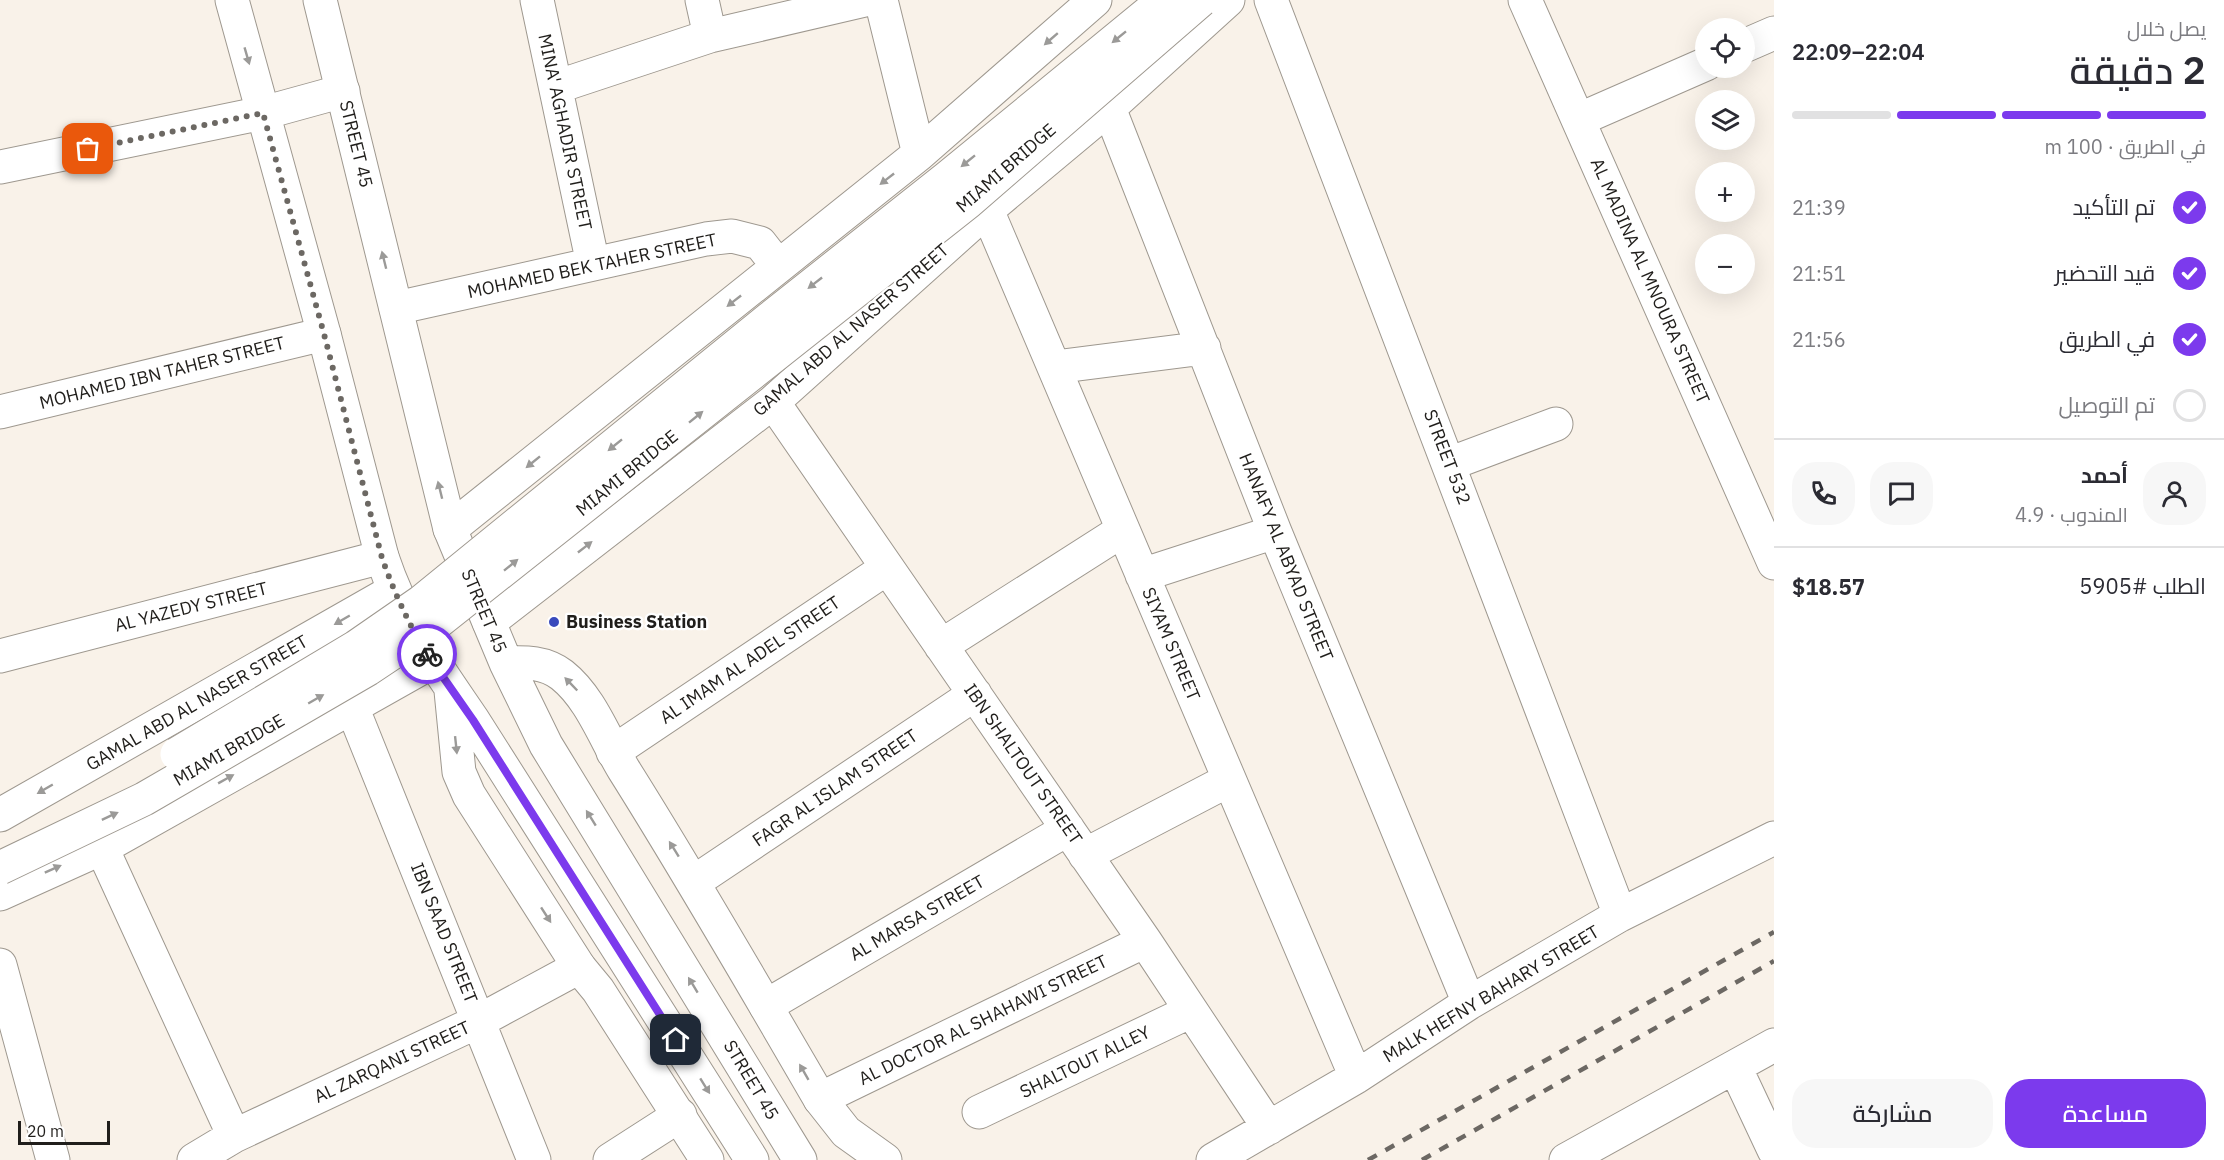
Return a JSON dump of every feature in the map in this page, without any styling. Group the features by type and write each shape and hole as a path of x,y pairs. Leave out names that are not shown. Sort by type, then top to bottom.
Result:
{"street":[{"path":"232,0 324,334 382,558 393,591 409,624 752,1160"},
{"name":"STREET 45","path":"320,0 450,529 506,663 546,745 800,1160"},
{"name":"MINA' AGHADIR STREET","path":"537,0 593,264"},
{"path":"702,0 710,36"},
{"path":"556,87 710,36 865,0"},
{"path":"881,0 919,154"},
{"path":"450,529 919,154 1095,0"},
{"name":"MIAMI BRIDGE","path":"0,846 132,781 356,647 421,602 1164,0"},
{"name":"MIAMI BRIDGE","path":"0,868 144,799 368,669 434,625 968,202 1201,0"},
{"name":"GAMAL ABD AL NASER STREET","path":"489,622 773,402 987,210 1108,108 1228,0"},
{"name":"STREET 532","path":"1271,0 1620,915"},
{"name":"AL MADINA AL MNOURA STREET","path":"1525,0 1772,551"},
{"path":"1755,41 1774,33"},
{"path":"1578,120 1695,69"},
{"path":"0,167 263,113 343,91"},
{"name":"HANAFY AL ABYAD STREET","path":"1108,108 1275,532 1469,1003"},
{"name":"SIYAM STREET","path":"987,210 1356,1077"},
{"name":"MOHAMED BEK TAHER STREET","path":"396,308 706,239 732,236 760,243 778,266"},
{"name":"MOHAMED IBN TAHER STREET","path":"0,412 324,334"},
{"path":"1055,367 1204,348"},
{"name":"IBN SHALTOUT STREET","path":"773,402 1145,941 1269,1128"},
{"path":"1449,464 1556,424"},
{"path":"941,646 1123,530"},
{"path":"1142,575 1275,532"},
{"name":"AL YAZEDY STREET","path":"0,656 382,558"},
{"name":"AL IMAM AL ADEL STREET","path":"613,752 887,568"},
{"name":"GAMAL ABD AL NASER STREET","path":"0,815 393,591"},
{"path":"506,663 534,662 561,674 584,697 613,752 694,882 820,1099 846,1132 885,1160"},
{"path":"0,894 102,848 352,706 441,674"},
{"path":"441,674 459,772 469,795 579,967 598,990 680,1115 707,1160"},
{"name":"FAGR AL ISLAM STREET","path":"694,882 975,694"},
{"name":"IBN SAAD STREET","path":"352,706 534,1160"},
{"name":"AL MARSA STREET","path":"766,1006 1077,842 1229,780"},
{"name":"MALK HEFNY BAHARY STREET","path":"1213,1160 1356,1077 1469,1003 1620,915 1774,838"},
{"path":"102,848 234,1136"},
{"name":"AL DOCTOR AL SHAHAWI STREET","path":"820,1099 1145,941"},
{"path":"0,965 53,1160"},
{"name":"AL ZARQANI STREET","path":"194,1160 234,1136 479,1022 579,967"},
{"name":"SHALTOUT ALLEY","path":"979,1112 1191,1011"},
{"path":"1566,1160 1774,1046"},
{"path":"1735,1067 1774,1150"},
{"path":"610,1160 680,1115"}],"railway":[{"path":"1368,1160 1774,932"},
{"path":"1422,1160 1774,961"}],"way so far":[{"path":"88,149 263,113 324,334 382,558 393,591 427,654"}],"place":[{"name":"Business Station","path":"554,622"}],"route":[{"path":"427,654 473,720 676,1040"}]}
